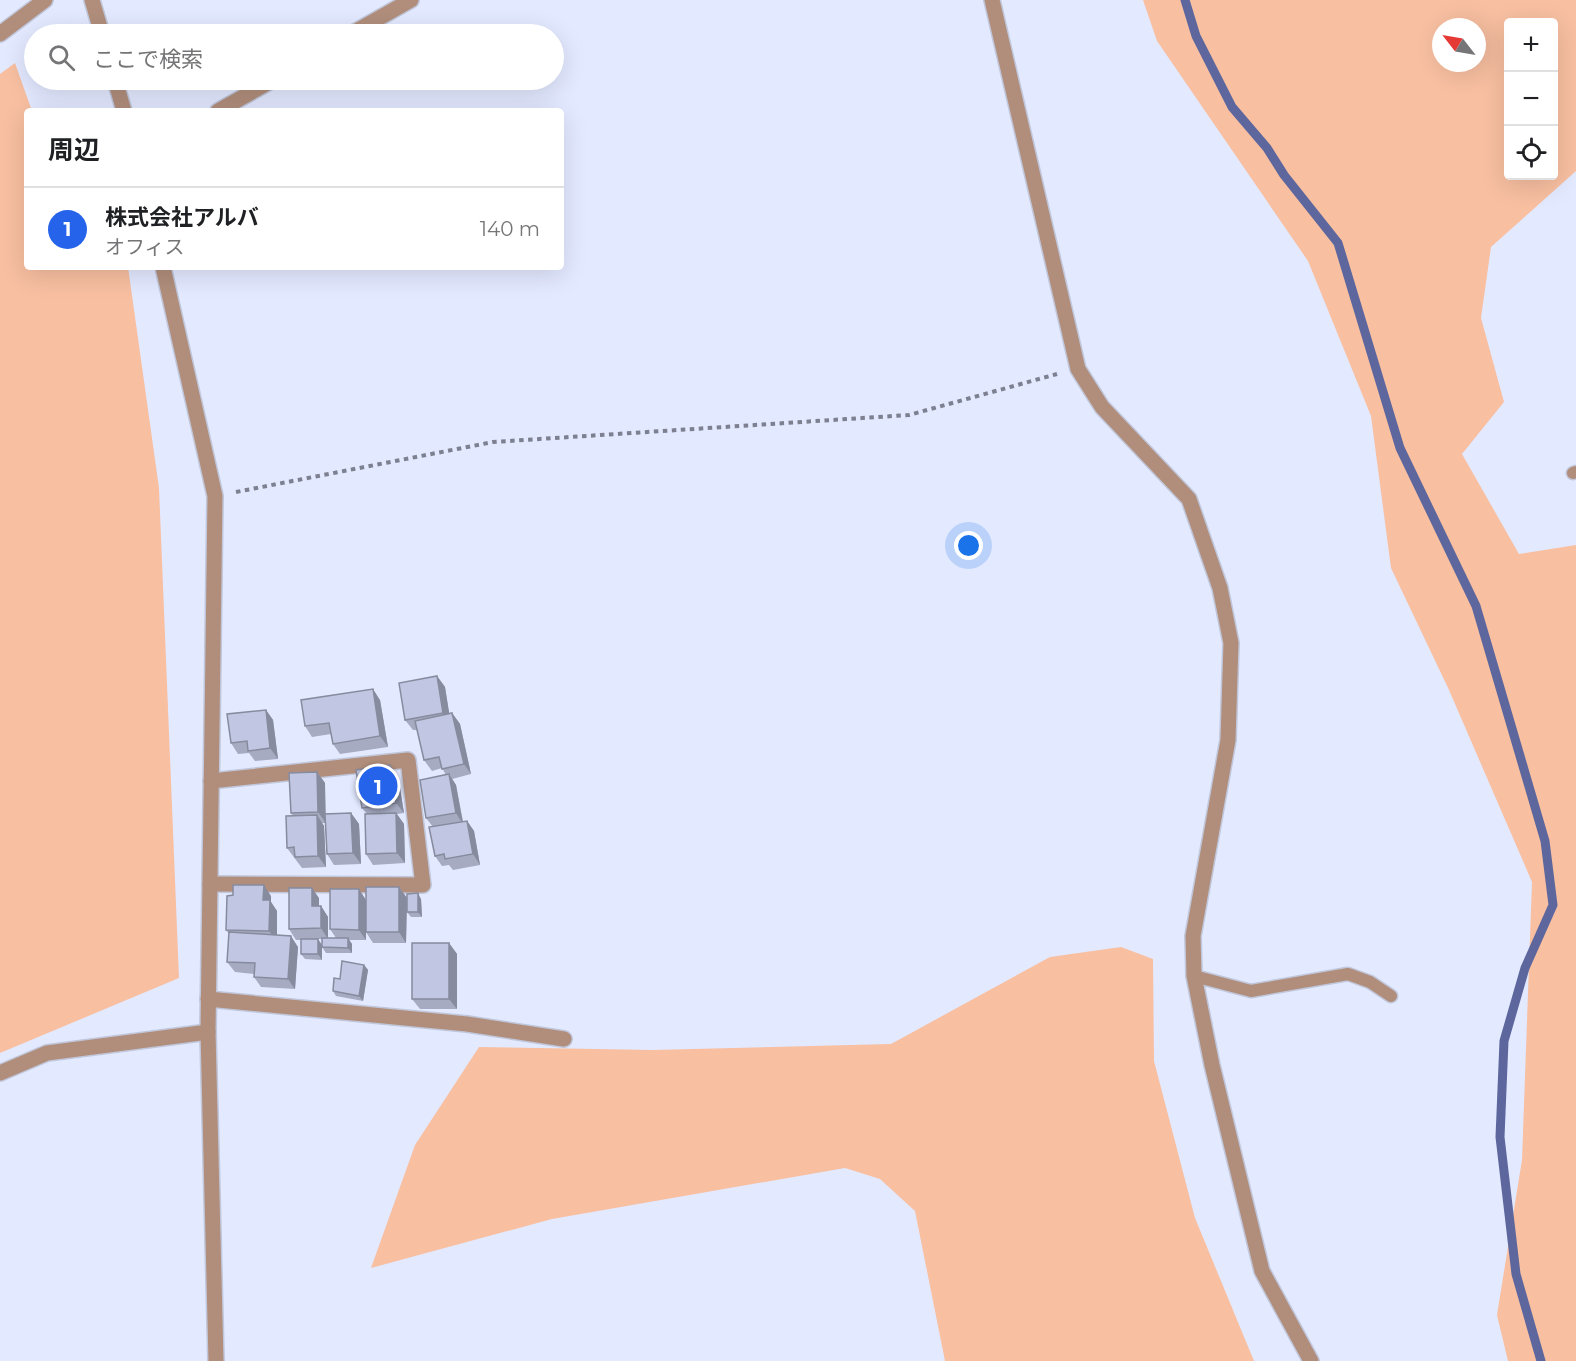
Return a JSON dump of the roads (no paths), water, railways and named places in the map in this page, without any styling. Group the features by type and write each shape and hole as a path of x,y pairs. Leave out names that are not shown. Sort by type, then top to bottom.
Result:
{"street":[{"path":"0,34 45,0"},
{"path":"92,0 99,24"},
{"path":"369,24 411,0"},
{"path":"992,0 1077,369 1102,406 1190,499 1220,588 1231,643 1228,740 1193,936 1194,976 1212,1065 1262,1271 1311,1361"},
{"path":"118,90 123,108"},
{"path":"223,108 255,90"},
{"path":"164,270 215,496 208,1032 216,1361"},
{"path":"210,884 423,885 408,760 211,781"},
{"path":"208,999 467,1024 564,1039"},
{"path":"0,1074 47,1053 208,1032"}],"lane":[{"path":"1194,976 1251,991 1348,975 1370,982 1391,996"}],"waterway":[{"path":"1185,0 1196,36 1232,107 1267,148 1284,175 1338,243 1400,448 1476,606 1545,841 1553,905 1525,968 1504,1041 1500,1137 1516,1274 1541,1361"}],"place":[{"name":"株式会社アルバ","path":"378,786"}]}
